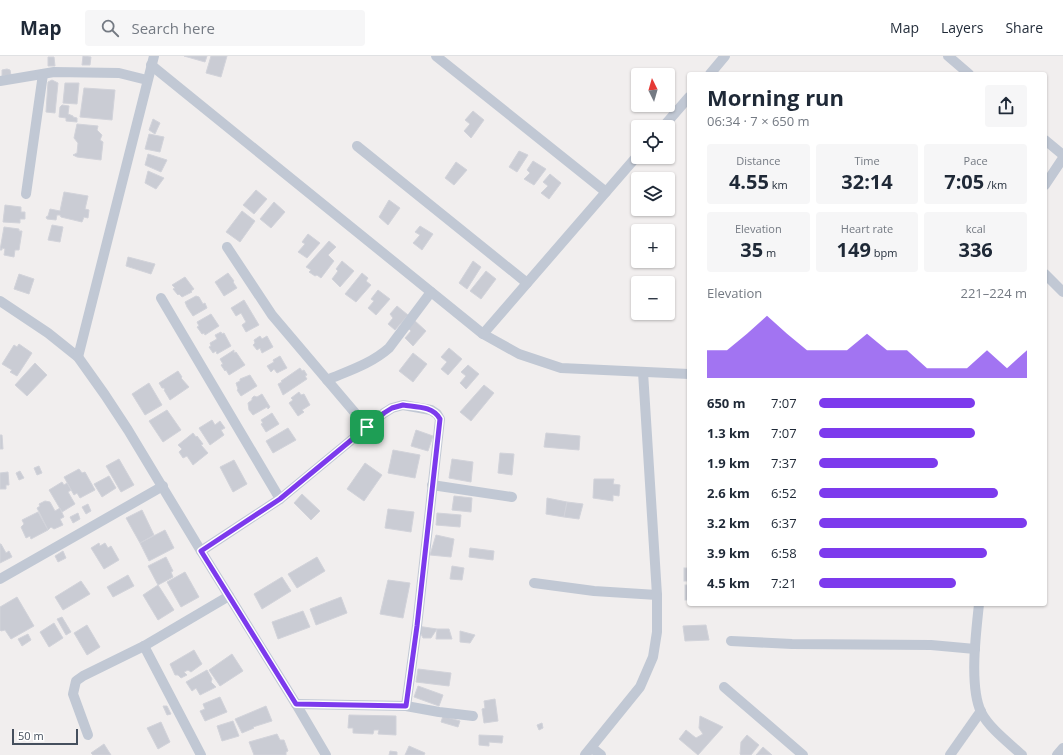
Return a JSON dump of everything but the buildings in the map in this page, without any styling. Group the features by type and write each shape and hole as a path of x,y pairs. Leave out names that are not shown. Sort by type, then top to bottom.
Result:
{"street":[{"path":"436,56 606,192"},
{"path":"712,72 725,56"},
{"path":"948,56 967,72"},
{"path":"78,357 152,61 483,334 519,354 561,368 687,374"},
{"path":"0,80 54,72 119,74 147,80"},
{"path":"26,194 43,74"},
{"path":"669,120 687,99"},
{"path":"1047,142 1063,157 1047,182"},
{"path":"357,146 527,283"},
{"path":"483,334 631,163"},
{"path":"227,247 272,315 367,427"},
{"path":"1047,276 1063,292"},
{"path":"327,380 381,356 389,348 431,292"},
{"path":"161,298 280,499"},
{"path":"0,301 48,333 78,357 128,430 163,486 326,755"},
{"path":"601,755 589,751 640,687 653,657 657,632 657,595 643,372"},
{"path":"201,551 280,499 392,408 403,405 431,410 437,414 440,419 417,626 406,706"},
{"path":"432,485 512,497"},
{"path":"0,579 163,486"},
{"path":"534,583 594,591 657,595"},
{"path":"88,735 73,694 76,681 83,676 144,646 229,596"},
{"path":"979,606 975,649 975,683 981,711 988,722 1022,755"},
{"path":"731,641 792,644 931,645 975,649"},
{"path":"144,646 201,755"},
{"path":"724,687 803,755"},
{"path":"296,704 406,706 473,716"},
{"path":"950,755 981,711"},
{"path":"1057,755 1063,748"}],"route":[{"path":"403,405 431,410 437,414 440,419 417,626 406,706 296,704 201,551 280,499 367,427 392,408 403,405"}]}
